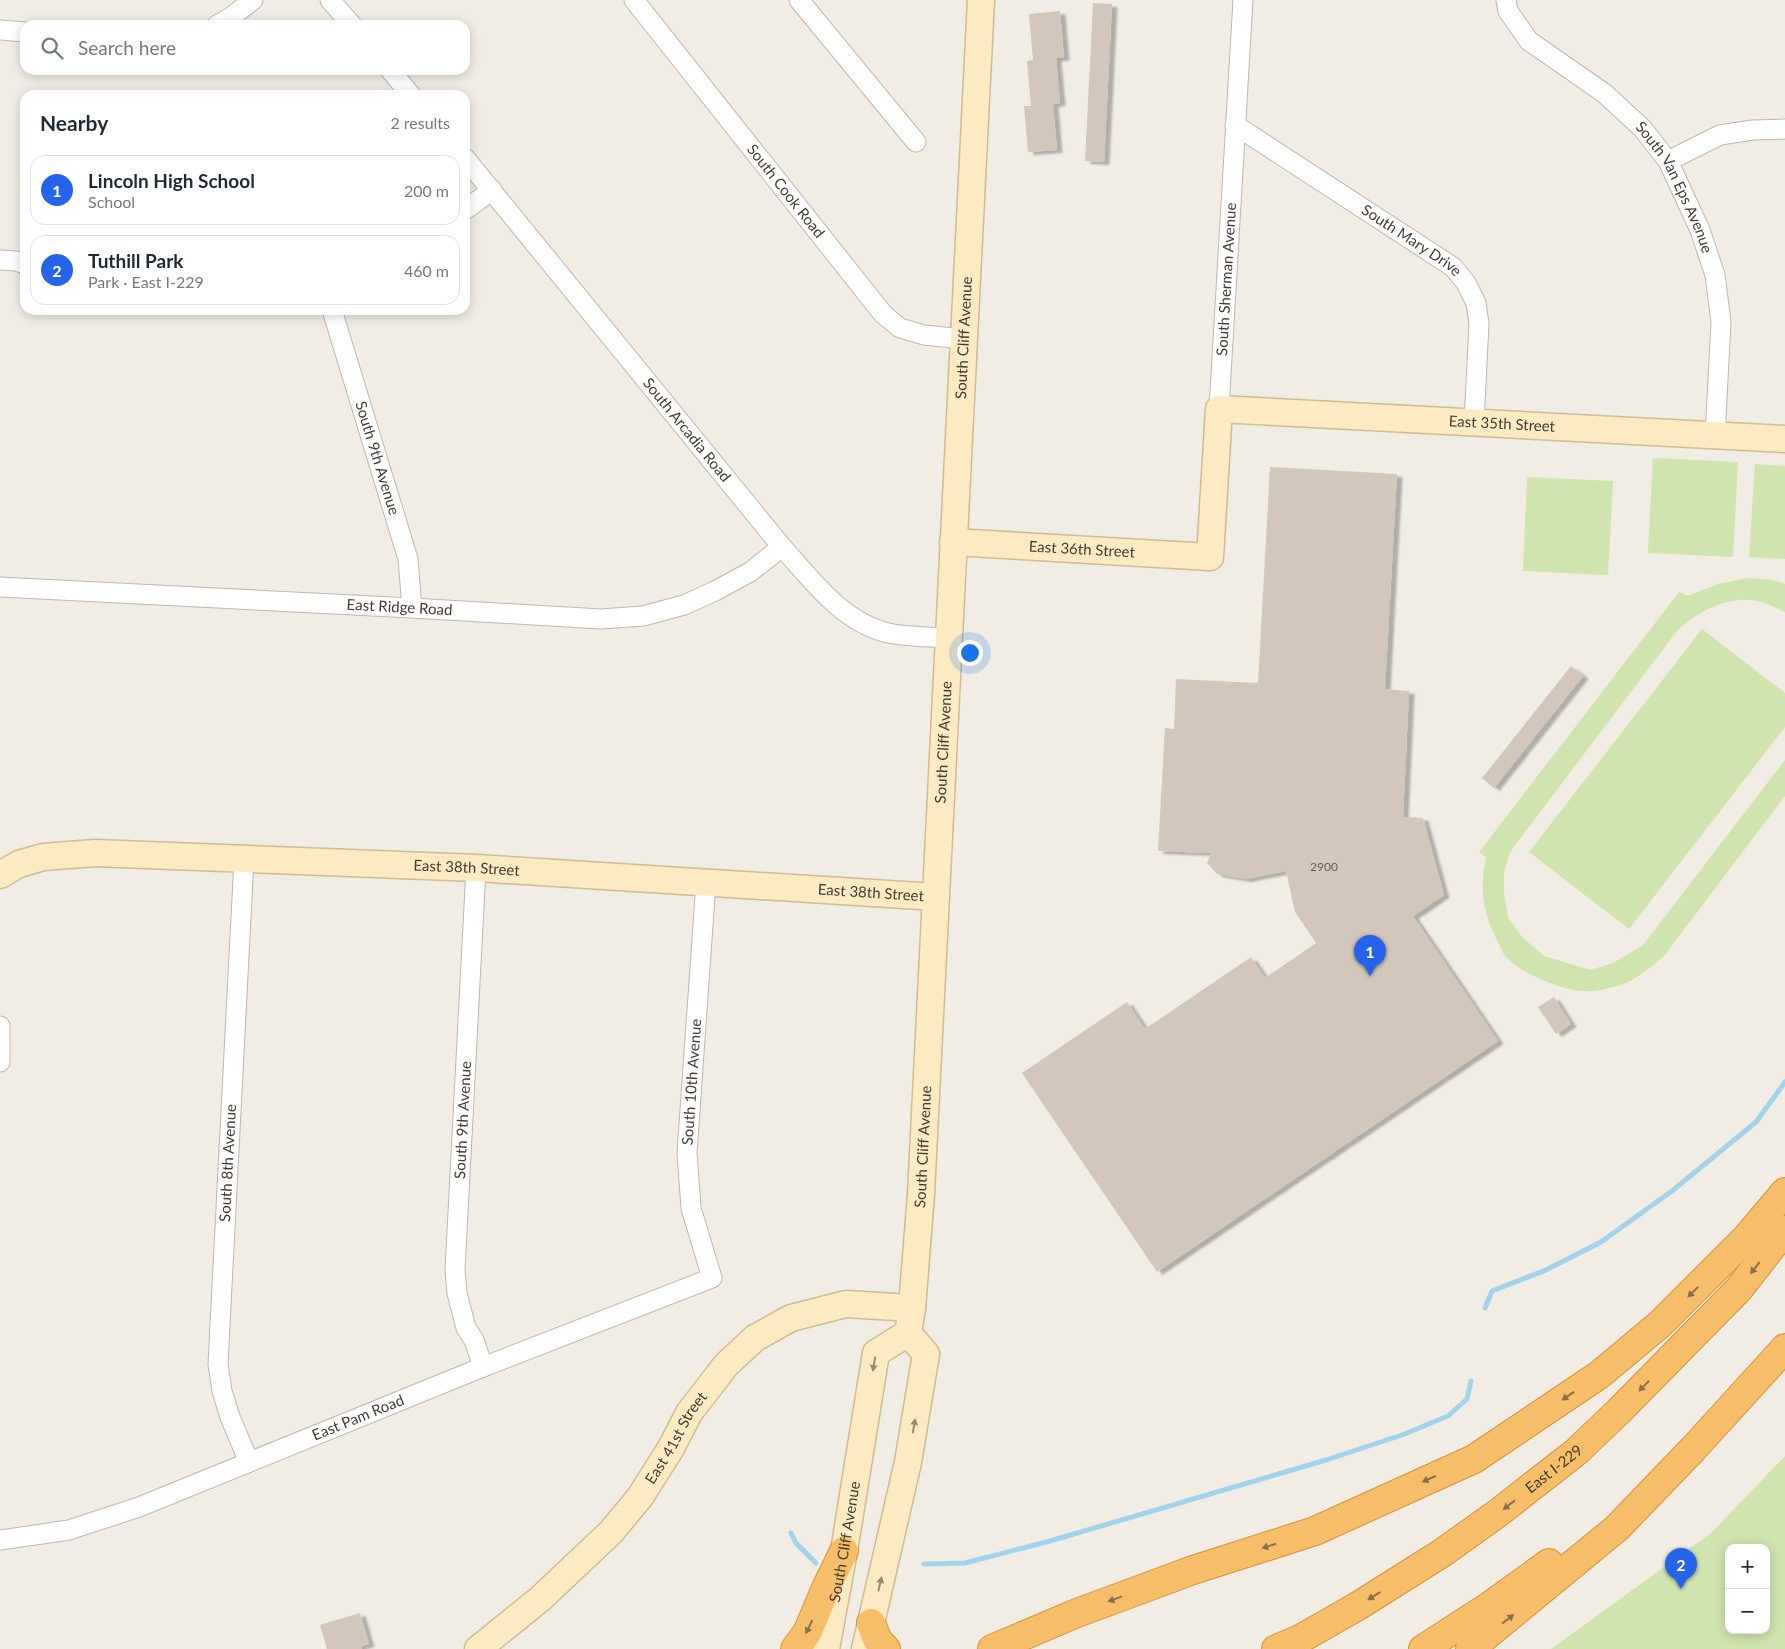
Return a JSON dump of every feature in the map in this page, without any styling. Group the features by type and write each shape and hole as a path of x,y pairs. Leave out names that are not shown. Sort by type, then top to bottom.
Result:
{"highway":[{"path":"992,1649 1086,1609 1193,1570 1315,1531 1474,1459 1599,1375 1660,1324 1747,1237 1785,1192"},
{"name":"East I-229","path":"1276,1649 1300,1639 1358,1606 1442,1553 1498,1513 1576,1452 1619,1412 1739,1289 1785,1230"},
{"path":"1470,1649 1618,1528 1785,1348"},
{"path":"1423,1649 1492,1605 1605,1518 1688,1446 1750,1385"},
{"path":"795,1649 807,1633 844,1551"},
{"path":"871,1623 877,1639 886,1649"}],"street":[{"path":"227,20 253,0"},
{"path":"330,0 348,20"},
{"name":"South Cook Road","path":"634,0 883,314 900,328 924,336 964,339"},
{"path":"799,0 916,142"},
{"name":"South Cliff Avenue","path":"826,1649 876,1353 910,1320 921,1194 981,0"},
{"name":"South Sherman Avenue","path":"1210,557 1243,0"},
{"name":"South Van Eps Avenue","path":"1506,0 1508,11 1529,41 1604,93 1642,128 1668,161 1700,230 1716,275 1721,322 1715,436"},
{"path":"0,30 20,32"},
{"path":"394,75 407,90"},
{"name":"South Mary Drive","path":"1235,125 1453,267 1466,283 1476,303 1479,324 1474,423"},
{"path":"1668,161 1720,135 1752,130 1785,129"},
{"name":"South Arcadia Road","path":"470,164 782,548 830,600 853,617 887,632 950,638"},
{"path":"470,206 492,190"},
{"path":"0,260 20,262"},
{"name":"South 9th Avenue","path":"334,315 408,558 412,608"},
{"name":"East 35th Street","path":"1219,409 1785,439"},
{"name":"East 36th Street","path":"953,542 1210,557"},
{"name":"East Ridge Road","path":"0,587 602,619 643,616 684,605 750,572 782,548"},
{"name":"East 38th Street","path":"0,875 19,864 43,857 95,853 476,868 936,897"},
{"name":"South 8th Avenue","path":"244,859 218,1364 224,1400 249,1462"},
{"name":"South 9th Avenue","path":"476,868 455,1270 457,1293 466,1328 474,1340 483,1367"},
{"name":"South 10th Avenue","path":"706,882 687,1153 691,1208 712,1278"},
{"path":"0,1026 0,1062"},
{"name":"East Pam Road","path":"0,1540 69,1530 139,1508 483,1367 712,1278"},
{"name":"East 41st Street","path":"478,1649 540,1599 611,1532 640,1497 671,1448 689,1413 726,1365 755,1338 790,1318 846,1304 910,1320"},
{"path":"865,1649 908,1462 926,1354 910,1320"}],"green space":[{"path":"1653,458 1738,462 1733,557 1648,553"},
{"path":"1755,464 1785,466 1785,559 1749,557"},
{"path":"1527,477 1613,481 1608,575 1523,571"},
{"path":"1749,578 1774,580 1785,584 1785,612 1752,600 1731,601 1702,612 1677,631 1510,852 1504,872 1504,894 1508,917 1522,937 1544,956 1590,970 1613,963 1643,945 1785,760 1785,796 1664,956 1641,974 1621,985 1581,991 1562,987 1530,974 1505,956 1493,932 1486,911 1483,891 1486,857 1479,852 1679,592 1688,596 1717,584"},
{"path":"1702,629 1785,693 1785,727 1629,929 1529,852"},
{"path":"1785,1456 1785,1649 1551,1649 1711,1533"}],"building":[{"path":"1093,3 1112,4 1104,162 1085,161"},
{"path":"1060,11 1064,58 1056,58 1060,103 1053,104 1057,150 1028,152 1024,106 1031,106 1027,61 1033,60 1029,14"},
{"path":"1270,467 1397,474 1385,689 1409,691 1403,817 1423,818 1444,895 1413,916 1498,1041 1157,1272 1022,1073 1127,1002 1145,1029 1251,957 1265,978 1316,943 1295,912 1286,871 1246,879 1217,874 1207,863 1211,853 1158,851 1165,728 1174,729 1176,679 1258,683"},
{"path":"1571,666 1583,676 1494,788 1482,778"},
{"path":"1554,997 1571,1024 1556,1034 1538,1007"},
{"path":"360,1613 369,1644 361,1646 362,1649 327,1649 320,1625"}],"waterway":[{"path":"1485,1308 1492,1291 1546,1270 1601,1242 1672,1191 1756,1122 1785,1082"},
{"path":"924,1564 965,1563 1050,1541 1326,1460 1402,1435 1448,1416 1467,1399 1471,1381"},
{"path":"791,1533 796,1543 816,1563"}],"place":[{"name":"Lincoln High School","path":"1370,976"},
{"name":"Tuthill Park","path":"1681,1589"}]}
